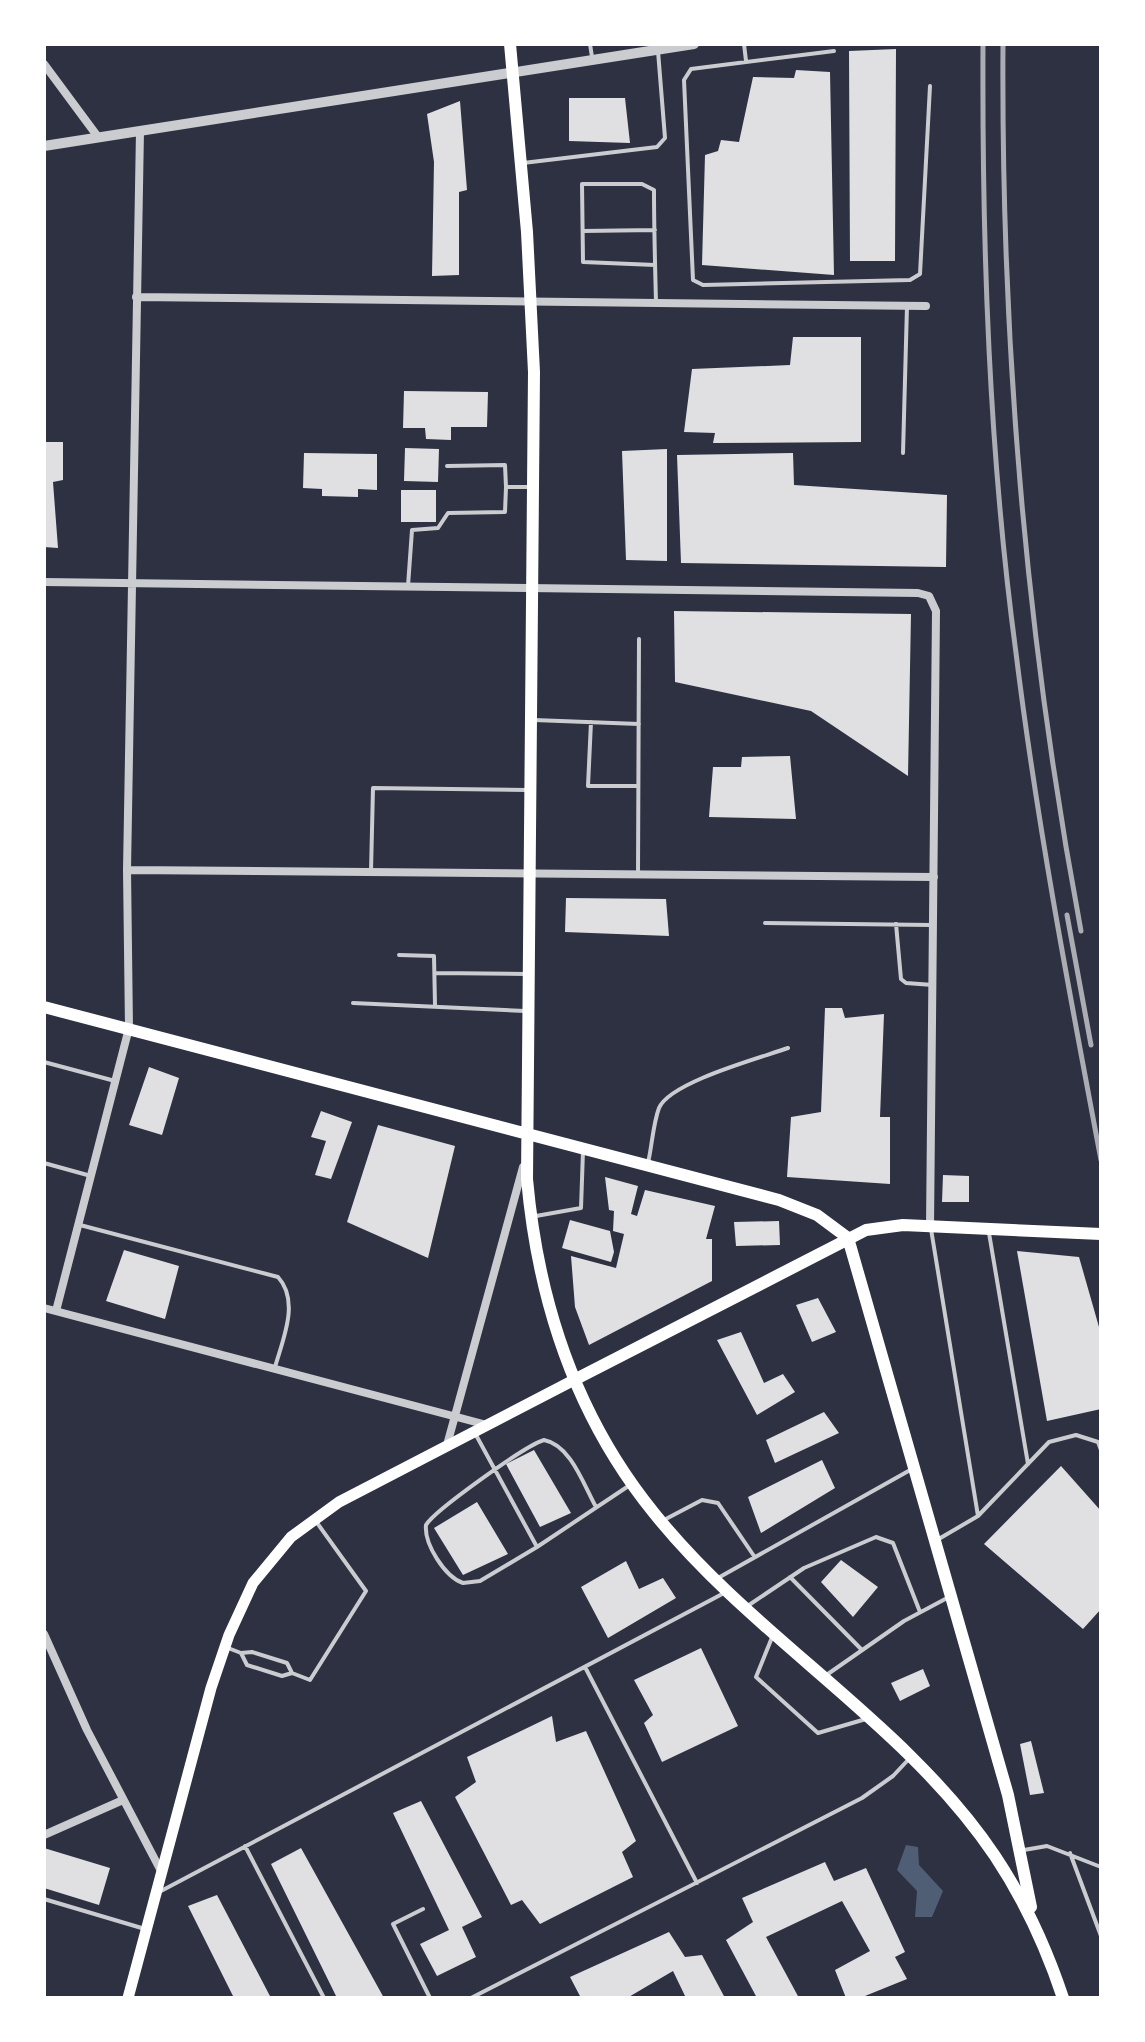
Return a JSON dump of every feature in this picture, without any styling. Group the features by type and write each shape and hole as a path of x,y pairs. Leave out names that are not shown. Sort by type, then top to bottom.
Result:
{"main road":[{"path":"510,44 531,302 534,487 526,1155 531,1217 543,1285 574,1380 599,1431 632,1483 661,1522 716,1579 910,1758 969,1822 999,1862 1034,1922 1063,1998"},
{"path":"44,1007 798,1207 817,1215 848,1238 1008,1795 1034,1922"},
{"path":"128,1998 224,1647 253,1583 291,1537 314,1518 447,1445 848,1238 884,1226 1101,1234"}],"street":[{"path":"44,146 694,44"},
{"path":"44,64 98,137"},
{"path":"56,1311 129,1028 127,870 140,131"},
{"path":"136,297 926,306"},
{"path":"44,582 918,593 929,596 936,611 930,1227"},
{"path":"127,870 934,877"},
{"path":"447,1445 526,1155"},
{"path":"44,1308 487,1425"},
{"path":"44,1634 123,1800 161,1871"},
{"path":"44,1835 123,1800"}],"lane":[{"path":"590,44 593,59"},
{"path":"744,44 746,61"},
{"path":"521,163 657,147 665,138 658,48"},
{"path":"834,51 691,69 684,80 693,280 703,285 910,280 920,274 930,86"},
{"path":"655,265 583,262 582,184 642,184 654,190 656,302"},
{"path":"583,231 655,230"},
{"path":"903,453 907,306"},
{"path":"408,587 412,530 438,528 448,513 505,512 505,465 447,466"},
{"path":"506,487 534,487"},
{"path":"638,876 639,639"},
{"path":"531,720 639,724"},
{"path":"591,722 588,786 638,786"},
{"path":"371,871 373,788 530,790"},
{"path":"765,923 933,925"},
{"path":"896,924 901,979 906,983 933,985"},
{"path":"399,955 434,956 435,1005"},
{"path":"435,973 528,974"},
{"path":"353,1003 528,1011"},
{"path":"648,1165 659,1109 665,1098 692,1084 788,1048"},
{"path":"44,1062 115,1081"},
{"path":"531,1217 581,1208 583,1148"},
{"path":"44,1163 91,1176"},
{"path":"78,1225 278,1277 286,1285 289,1301 274,1368"},
{"path":"930,1227 978,1516"},
{"path":"988,1229 1028,1464"},
{"path":"474,1431 537,1547"},
{"path":"935,1541 978,1516 1049,1442 1076,1435 1098,1442 1101,1450"},
{"path":"596,1507 564,1451 549,1440 536,1442 494,1470 430,1517 425,1531 439,1559 455,1580 469,1584 480,1581 537,1547 632,1483"},
{"path":"716,1579 914,1468"},
{"path":"661,1522 702,1500 718,1503 754,1556"},
{"path":"241,1653 247,1665 282,1676 292,1673 310,1680 366,1591 314,1518"},
{"path":"746,1607 790,1577 865,1540 888,1540 898,1552 920,1612"},
{"path":"790,1577 861,1649"},
{"path":"155,1894 728,1591"},
{"path":"823,1678 861,1649 951,1596"},
{"path":"774,1633 756,1677 818,1733 867,1718"},
{"path":"224,1647 287,1663 292,1673"},
{"path":"585,1667 697,1883"},
{"path":"471,1998 862,1798 893,1776 910,1758"},
{"path":"245,1846 324,1998"},
{"path":"999,1862 1020,1851 1047,1846 1101,1867"},
{"path":"1070,1853 1101,1936"},
{"path":"44,1899 146,1929"},
{"path":"423,1909 393,1924 430,1998"}],"water":[{"path":"906,1845 918,1847 919,1865 943,1891 932,1917 915,1917 917,1891 897,1870"}],"building":[{"path":"896,49 895,261 850,261 849,51"},
{"path":"796,70 830,72 834,275 702,265 705,155 718,151 721,140 739,142 753,77 794,78"},
{"path":"569,98 625,98 630,143 569,141"},
{"path":"460,101 467,190 459,192 459,275 432,276 434,162 427,114"},
{"path":"793,337 861,337 861,442 713,443 715,433 684,432 692,369 790,365"},
{"path":"404,391 488,392 487,427 451,427 451,440 426,439 425,428 403,428"},
{"path":"44,442 63,442 63,480 53,482 58,548 44,547"},
{"path":"405,448 439,449 438,482 404,481"},
{"path":"667,449 667,561 626,560 622,451"},
{"path":"304,453 377,454 377,490 358,489 358,497 322,496 322,489 303,488"},
{"path":"793,453 794,485 947,495 946,567 681,563 677,455"},
{"path":"401,490 436,490 436,522 401,522"},
{"path":"674,611 911,614 908,776 811,711 675,682"},
{"path":"790,756 796,819 709,817 713,767 741,767 742,757"},
{"path":"566,898 666,899 669,936 565,932"},
{"path":"825,1008 842,1008 845,1018 884,1014 880,1117 890,1117 890,1184 787,1177 791,1117 821,1112"},
{"path":"149,1067 179,1078 162,1135 129,1125"},
{"path":"321,1111 352,1122 331,1179 315,1175 326,1141 311,1137"},
{"path":"378,1125 455,1146 428,1258 347,1222"},
{"path":"943,1175 969,1176 969,1202 942,1202"},
{"path":"605,1177 638,1186 631,1214 637,1216 645,1190 715,1206 706,1239 712,1239 712,1281 589,1345 575,1307 571,1256 616,1268 624,1234 613,1231 614,1211 609,1210"},
{"path":"570,1220 610,1231 614,1252 611,1262 562,1248"},
{"path":"779,1221 780,1245 736,1246 734,1222"},
{"path":"124,1250 179,1266 165,1319 106,1301"},
{"path":"1017,1251 1079,1257 1101,1334 1101,1409 1047,1421"},
{"path":"818,1298 836,1332 812,1342 796,1305"},
{"path":"741,1332 764,1383 783,1374 795,1392 757,1415 717,1340"},
{"path":"824,1412 839,1433 775,1463 766,1440"},
{"path":"534,1450 571,1513 540,1527 506,1464"},
{"path":"822,1460 835,1488 761,1533 748,1497"},
{"path":"1061,1466 1101,1511 1101,1609 1083,1629 984,1544"},
{"path":"477,1502 508,1554 463,1575 434,1528"},
{"path":"841,1560 878,1587 853,1617 821,1582"},
{"path":"626,1561 639,1589 663,1578 676,1598 608,1638 581,1587"},
{"path":"701,1648 738,1726 662,1762 644,1723 653,1715 634,1680"},
{"path":"923,1669 930,1686 900,1701 891,1683"},
{"path":"552,1716 556,1742 586,1731 636,1841 622,1852 633,1877 540,1924 522,1900 511,1905 455,1797 476,1782 467,1757"},
{"path":"1031,1741 1044,1793 1030,1795 1020,1744"},
{"path":"421,1801 482,1917 462,1927 476,1957 437,1976 420,1944 449,1930 393,1813"},
{"path":"44,1848 110,1868 99,1905 44,1888"},
{"path":"301,1848 384,1998 337,1998 271,1864"},
{"path":"825,1862 834,1881 866,1868 905,1952 895,1957 907,1979 860,1998 846,1998 835,1970 870,1951 842,1901 766,1937 799,1998 757,1998 726,1940 753,1922 742,1898"},
{"path":"217,1895 271,1998 234,1998 188,1906"},
{"path":"669,1932 685,1957 702,1955 725,1998 686,1998 673,1971 627,1998 581,1998 570,1977"}],"railway":[{"path":"983,44 989,349 999,502 1024,717 1101,1160"},
{"path":"1003,44 1007,267 1021,489 1045,711 1081,931"},
{"path":"1067,915 1091,1045"}]}
